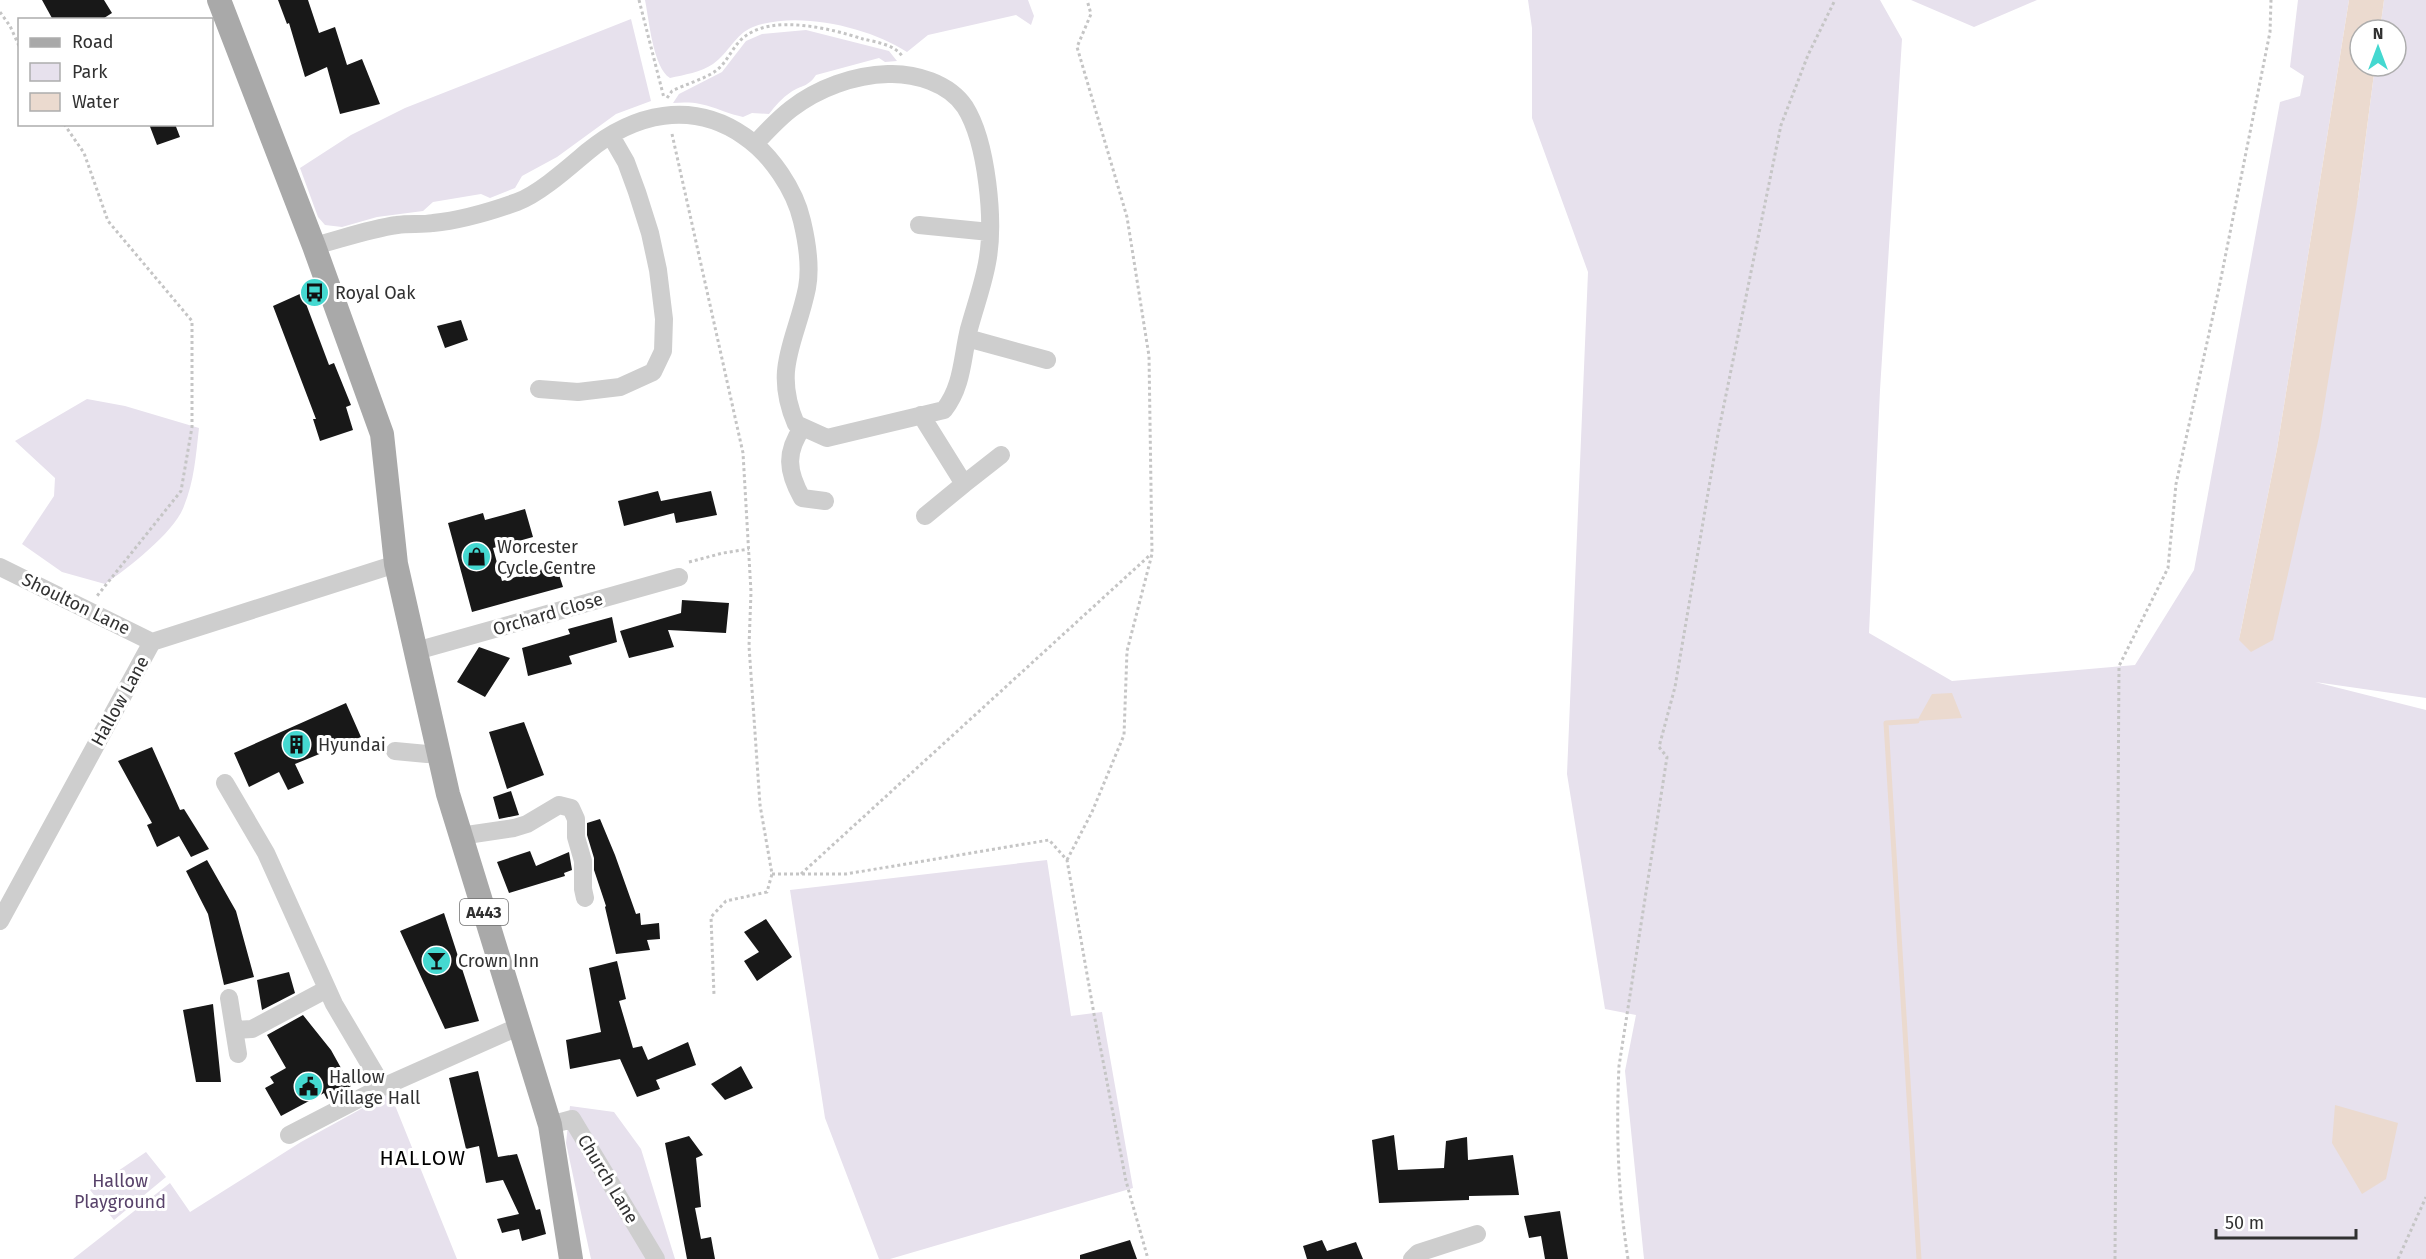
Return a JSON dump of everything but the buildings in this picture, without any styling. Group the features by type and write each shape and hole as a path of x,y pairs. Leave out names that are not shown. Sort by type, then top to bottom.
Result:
{"main road":[{"name":"A443","path":"219,0 314,246 382,434 396,564 460,836 550,1125 571,1259"}],"street":[{"path":"314,246 398,225 432,224 465,219 520,201 630,125 651,117 700,116 724,123 755,144 789,187 801,217 807,249 807,286 788,351 784,379 788,405 796,424 827,438 944,410 954,398 960,379 967,338 987,262 990,232 988,191 982,153 964,105 929,79 908,74 873,74 843,82 815,94 790,109 755,144"},
{"path":"539,389 578,392 620,387 652,372 663,351 664,319 650,233 626,162 611,136"},
{"path":"919,225 990,232"},
{"path":"967,338 1047,360"},
{"path":"921,415 964,484"},
{"path":"803,427 792,442 789,454 792,469 802,498 825,501"},
{"path":"925,516 1001,454"},
{"name":"Hallow Lane","path":"0,921 152,642 396,564"},
{"name":"Shoulton Lane","path":"0,567 152,642"},
{"name":"Orchard Close","path":"416,651 679,577"},
{"path":"395,751 427,754 439,751"},
{"path":"225,783 266,853 334,1004 383,1087"},
{"path":"460,836 527,824 559,805 571,808 576,819 576,837 583,861 585,898"},
{"path":"234,1030 252,1029 327,989"},
{"path":"229,998 238,1054"},
{"path":"289,1135 383,1087 520,1026"},
{"name":"Church Lane","path":"550,1125 572,1119 656,1259"},
{"path":"1412,1259 1418,1253 1477,1234"}],"path":[{"path":"639,0 664,101 672,91 717,70 743,38 756,31 780,25 807,25 831,29 892,47 902,54 908,74"},
{"path":"1067,860 1092,812 1124,735 1127,651 1152,554 1149,356 1127,217 1077,47 1091,14 1087,0"},
{"path":"1628,1259 1621,1214 1617,1116 1619,1066 1667,757 1659,747 1675,687 1718,434 1781,125 1808,55 1835,0"},
{"path":"2115,1259 2120,666 2168,568 2176,484 2219,288 2270,32 2271,0"},
{"path":"0,12 18,44"},
{"path":"668,116 743,453 750,549 750,658 760,805 772,874 767,892 726,901 711,917 714,995"},
{"path":"65,126 84,153 108,221 192,321 192,427 181,491 105,584 87,610"},
{"path":"679,577 683,564 723,553 750,549"},
{"path":"801,874 1152,554"},
{"path":"772,874 846,874 1049,840 1067,860 1126,1181 1148,1259"},
{"path":"2398,1259 2426,1197"}],"green space":[{"path":"645,0 1028,0 1034,16 1031,25 1016,15 928,35 907,52 873,35 832,24 790,20 771,22 747,30 719,60 708,67 670,78 659,64"},
{"path":"1528,0 1880,0 1902,39 1880,390 1869,633 1952,681 2135,665 2194,570 2280,102 2300,96 2304,76 2290,67 2298,0 2349,0 2277,449 2239,640 2358,197 2373,78 2408,78 2408,18 2382,18 2384,0 2426,0 2426,698 2315,682 2426,710 2426,1259 1644,1259 1625,1071 1636,1015 1605,1009 1567,774 1588,272 1532,118 1532,28"},
{"path":"1911,0 2037,0 1974,27"},
{"path":"631,19 651,101 616,114 557,157 522,176 515,188 490,198 481,194 433,202 423,211 377,217 342,227 325,225 318,217 300,168 351,135 405,108"},
{"path":"806,30 889,51 897,61 885,62 879,58 816,75 807,84 785,97 769,114 752,113 743,117 702,104 673,103 679,94 722,72 746,41 762,34"},
{"path":"87,399 125,406 199,428 192,478 179,516 150,549 105,584 62,572 22,544 54,496 55,478 15,441"},
{"path":"1047,860 1071,1016 1102,1012 1133,1188 890,1259 879,1259 825,1118 790,890"},
{"path":"390,1093 457,1259 73,1259 170,1183 190,1212 301,1142"},
{"path":"570,1106 614,1112 641,1149 675,1259 591,1259 566,1143"},
{"name":"Hallow Playground","path":"146,1152 166,1177 114,1220 90,1190"}],"water":[{"path":"2349,0 2384,0 2382,18 2348,18 2348,78 2373,78 2358,197 2319,437 2273,640 2251,652 2239,640 2277,449"},
{"path":"1952,693 1962,718 1917,721 1932,694"},
{"path":"2335,1105 2398,1123 2386,1179 2362,1194 2332,1143"}],"waterway":[{"path":"1917,721 1886,723 1919,1259"}],"place":[{"name":"Royal Oak","path":"314,293"},
{"name":"Worcester Cycle Centre","path":"476,557"},
{"name":"Hyundai","path":"297,745"},
{"name":"Crown Inn","path":"437,961"},
{"name":"Hallow Village Hall","path":"308,1087"}],"district":[{"name":"HALLOW","path":"423,1158"}]}
